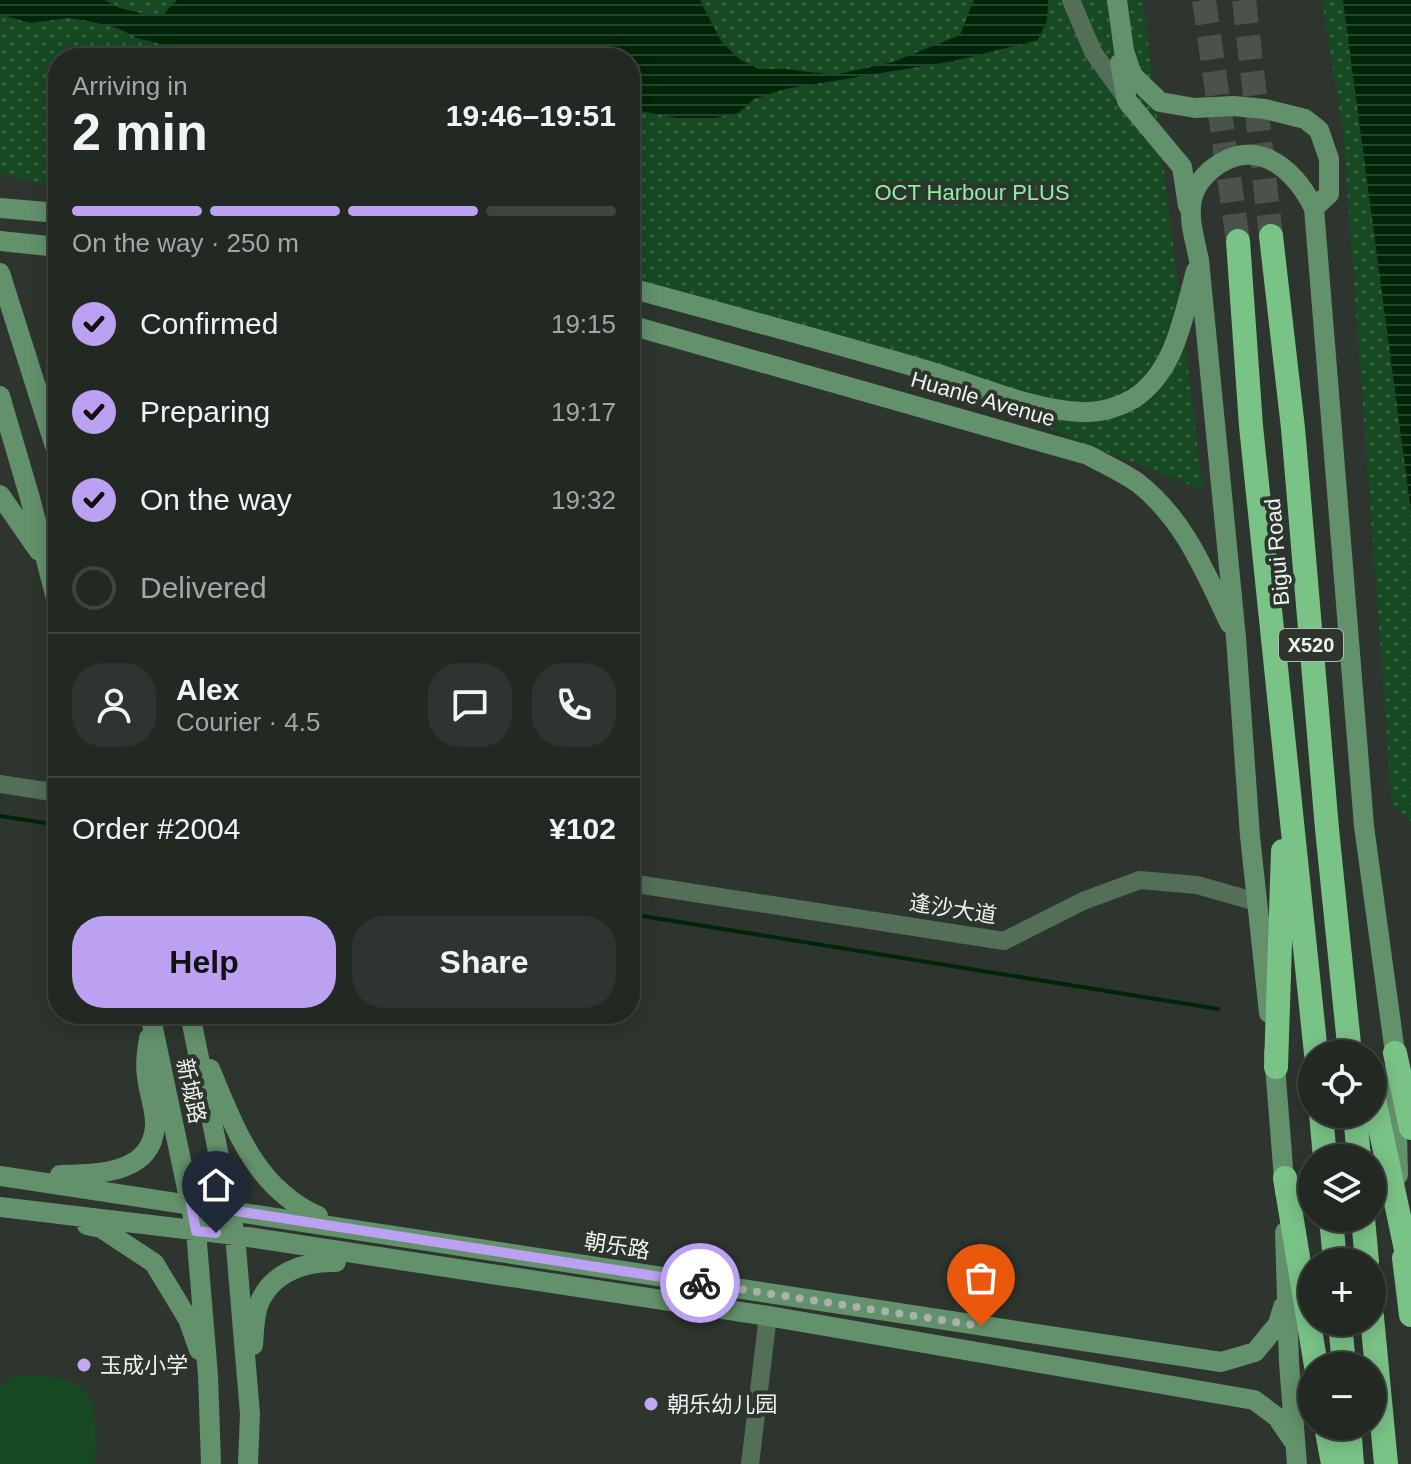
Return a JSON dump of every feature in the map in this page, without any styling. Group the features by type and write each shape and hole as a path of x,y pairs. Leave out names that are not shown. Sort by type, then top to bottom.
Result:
{"highway":[{"name":"Bigui Road","path":"1271,236 1293,428 1327,829 1349,1040"},
{"name":"X520","path":"1238,241 1251,426 1315,1040"},
{"path":"1276,1067 1286,753"},
{"path":"1339,936 1361,1040"},
{"path":"1395,1053 1411,1128"},
{"path":"1380,1128 1411,1273"},
{"path":"1285,1178 1314,1352"},
{"path":"1398,1212 1411,1315"},
{"path":"1374,1336 1386,1464"},
{"path":"1329,1440 1333,1464"},
{"path":"1350,1440 1352,1464"}],"street":[{"path":"1071,0 1093,52 1127,101 1182,167 1199,260 1236,638 1257,902 1276,1067 1285,1178 1286,1295 1296,1454"},
{"path":"1109,0 1132,75 1160,102 1195,108 1233,106 1265,109 1305,119 1319,130 1329,159 1329,194 1314,208"},
{"path":"1117,0 1117,25 1127,101"},
{"path":"1190,215 1197,185 1205,175 1233,157 1251,154 1276,162 1292,175 1304,188 1314,208 1364,826 1395,1053 1398,1212"},
{"path":"0,208 48,212"},
{"path":"0,241 48,246"},
{"name":"Huanle Avenue","path":"640,291 1027,401 1082,412 1106,411 1134,398 1156,377 1172,353 1199,260"},
{"path":"0,273 48,423"},
{"name":"Huanle Avenue","path":"640,328 1088,455 1136,481 1167,509 1192,544 1236,638"},
{"path":"826,379 835,344"},
{"path":"46,416 22,391 12,391 2,404 48,566"},
{"path":"0,495 47,562"},
{"path":"0,784 48,791"},
{"name":"逢沙大道","path":"640,885 1004,941 1083,901 1140,880 1197,885 1257,902"},
{"path":"24,1180 103,1174 123,1168 141,1156 150,1145 155,1126 147,1076 150,1024"},
{"name":"新城路","path":"152,1024 196,1231 208,1375 211,1464"},
{"path":"192,1024 243,1146 266,1177 298,1207 339,1227"},
{"name":"新城路","path":"192,1024 235,1235 249,1402 248,1464"},
{"name":"朝乐路","path":"0,1176 1221,1362 1255,1352 1278,1324 1286,1295"},
{"path":"0,1207 235,1235 768,1316 1254,1400 1277,1417 1296,1454"},
{"path":"28,1211 101,1228 154,1263 188,1319 208,1375"},
{"path":"258,1464 249,1402 258,1306 274,1281 312,1261 415,1263"},
{"path":"750,1464 768,1316"},
{"path":"1165,1385 1194,1383 1198,1376 1195,1367 1169,1354"}],"green space":[{"name":"OCT Harbour PLUS","path":"0,0 1143,0 1203,490 762,317 640,286 640,48 48,48 48,185 0,174"},
{"path":"1322,0 1411,0 1411,822 1392,806 1343,132"},
{"path":"40,1375 74,1383 88,1396 94,1414 95,1464 0,1464 0,1387 11,1377"}],"shaded area":[{"path":"0,0 104,0 120,8 163,15 177,0 700,0 721,41 739,59 759,69 835,75 893,62 960,35 974,0 1048,0 1047,20 1038,40 954,61 785,89 754,99 738,113 715,118 677,118 640,111 640,48 177,48 88,21 68,18 30,23 0,14"},
{"path":"1343,0 1411,0 1411,511"}],"waterway":[{"path":"0,816 48,823"},
{"path":"640,916 1218,1009"}],"tunnel":[{"path":"1204,0 1238,241"},
{"path":"1244,0 1271,236"}],"way so far":[{"path":"700,1283 981,1326"}],"place":[{"name":"玉成小学","path":"84,1365"},
{"name":"朝乐幼儿园","path":"651,1404"}],"route":[{"path":"216,1233 196,1231 191,1204 700,1283"}]}
